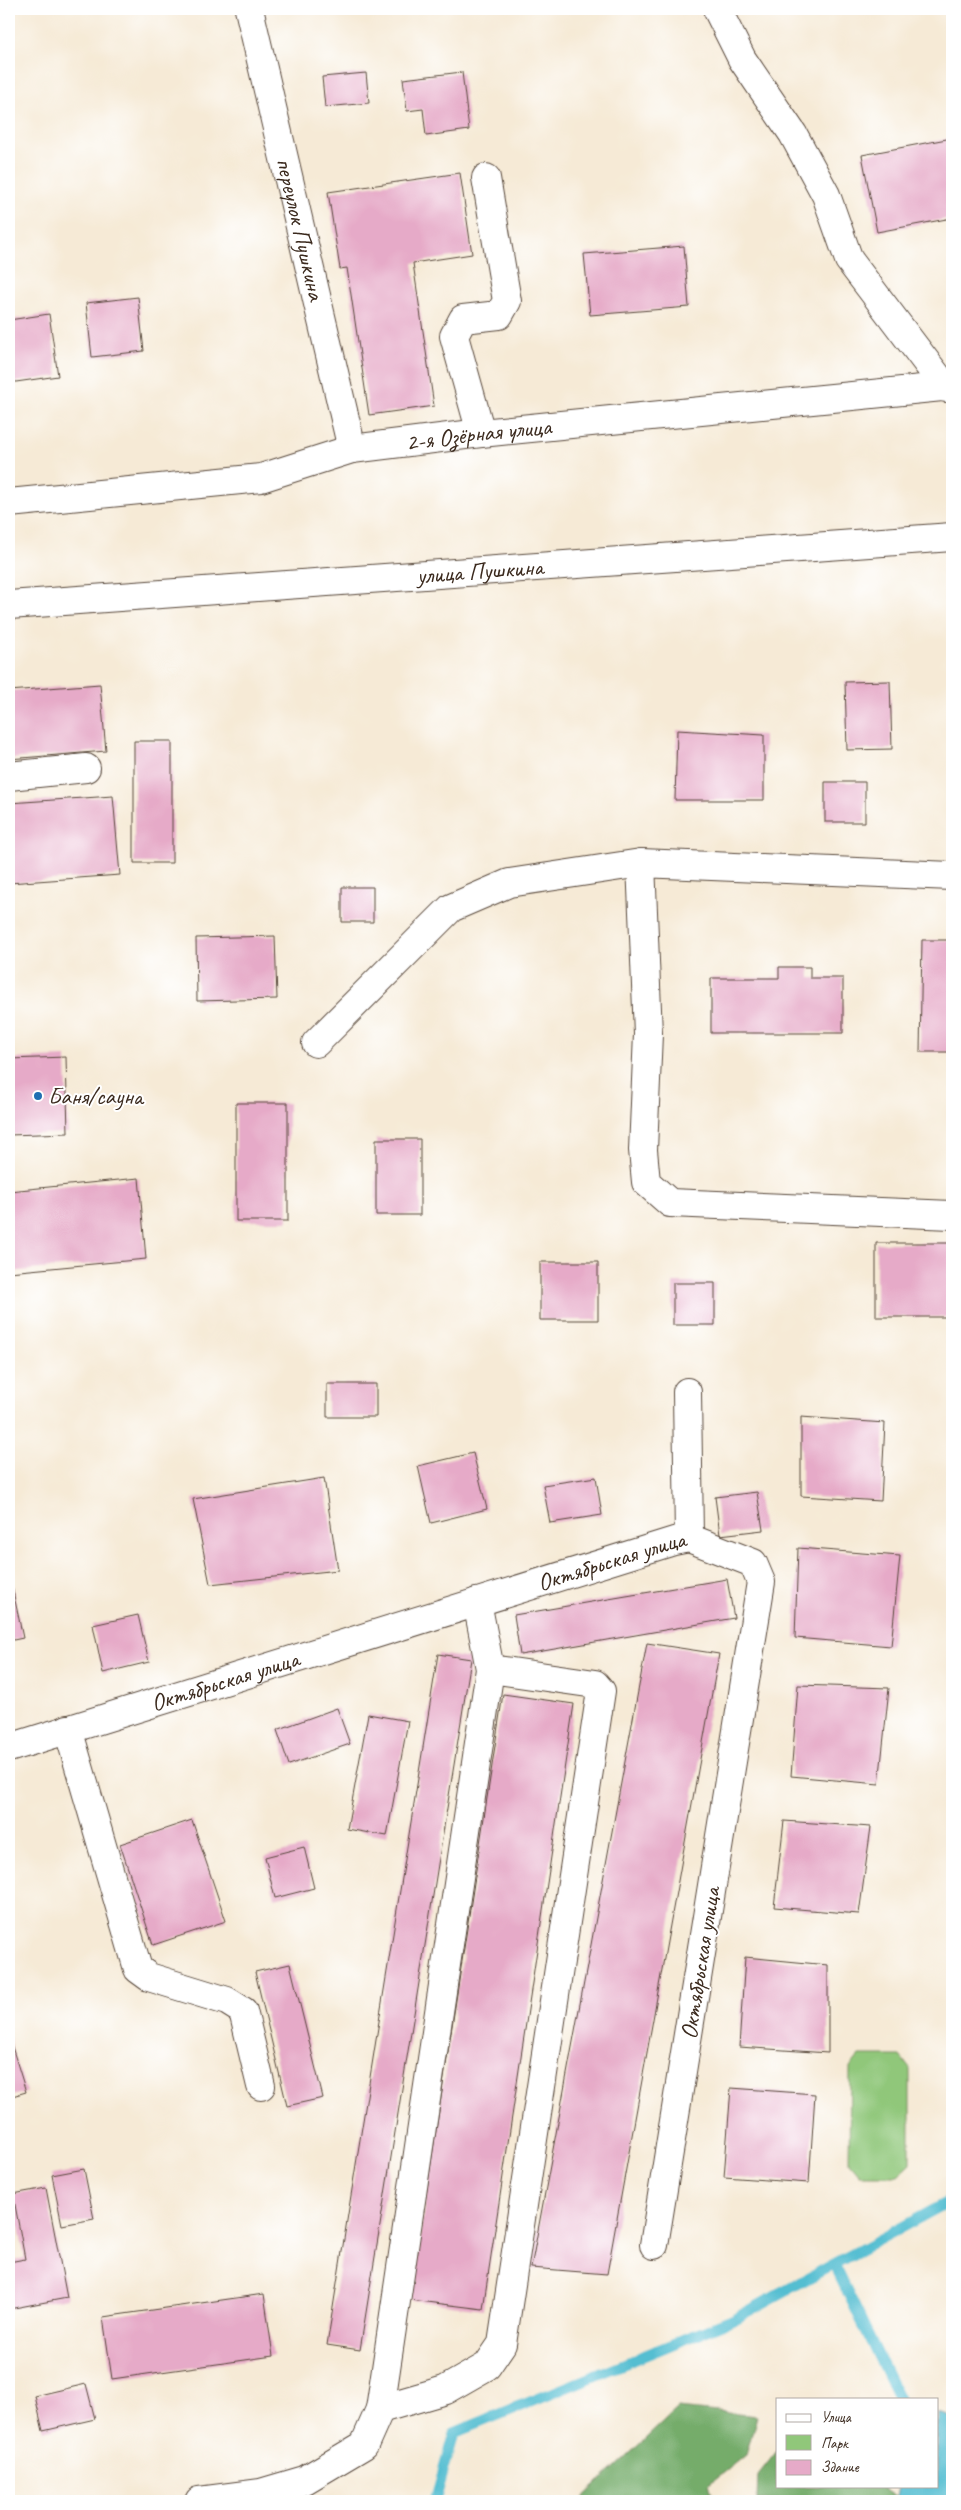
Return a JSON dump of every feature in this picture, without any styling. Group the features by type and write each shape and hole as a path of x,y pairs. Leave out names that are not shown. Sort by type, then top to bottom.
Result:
{"street":[{"name":"переулок Пушкина","path":"249,9 352,449"},
{"path":"717,9 742,59 793,134 826,195 849,260 949,387"},
{"path":"481,433 454,336 463,319 499,315 507,301 486,178"},
{"name":"2-я Озёрная улица","path":"9,503 261,478 352,449 481,433 949,387"},
{"name":"улица Пушкина","path":"9,605 952,537"},
{"path":"9,776 86,768"},
{"path":"316,1043 451,908 509,883 641,863 952,876"},
{"path":"641,863 648,1034 643,1150 646,1182 670,1203 952,1215"},
{"path":"687,1392 689,1538"},
{"name":"Октябрьская улица","path":"9,1748 674,1541 689,1538 753,1564 761,1582 654,2245"},
{"path":"207,2501 261,2493 302,2491 364,2445 380,2409 490,1670 477,1602"},
{"path":"380,2409 445,2390 487,2366 502,2344 600,1701 601,1691 594,1684 490,1670"},
{"path":"68,1729 138,1969 149,1977 227,2001 243,2011 261,2086"}],"green space":[{"path":"859,2056 900,2056 910,2069 910,2164 898,2175 859,2175 849,2163 850,2067"},
{"path":"678,2408 757,2416 746,2455 709,2485 714,2501 579,2501"},
{"path":"776,2452 776,2488 884,2488 896,2496 896,2501 757,2501 758,2475"}],"water":[{"path":"938,2413 950,2417 952,2414 952,2501 896,2501 899,2488 938,2488"}],"building":[{"path":"462,72 469,130 426,136 423,109 407,111 403,79"},
{"path":"366,73 369,103 325,107 322,77"},
{"path":"952,138 952,218 877,232 862,155"},
{"path":"460,173 472,254 413,263 434,406 369,415 347,268 340,269 328,192"},
{"path":"684,246 689,307 590,315 584,254"},
{"path":"138,297 144,351 92,357 86,303"},
{"path":"49,314 58,376 9,383 9,320"},
{"path":"890,681 892,749 847,750 845,682"},
{"path":"100,684 106,751 9,759 9,691"},
{"path":"677,730 764,735 764,800 675,800"},
{"path":"134,741 172,741 172,863 134,863"},
{"path":"825,782 865,782 865,822 825,822"},
{"path":"113,796 120,875 9,883 9,803"},
{"path":"342,887 373,887 373,922 342,922"},
{"path":"275,936 277,999 197,1001 196,938"},
{"path":"922,940 952,940 952,1052 920,1052"},
{"path":"779,967 810,967 810,978 843,978 843,1033 711,1033 711,978 779,978"},
{"name":"Баня/сауна","path":"66,1057 68,1133 9,1135 9,1059"},
{"path":"236,1103 288,1103 288,1221 236,1221"},
{"path":"376,1139 420,1139 420,1215 376,1215"},
{"path":"139,1178 146,1259 9,1272 9,1191"},
{"path":"876,1243 952,1243 952,1317 876,1317"},
{"path":"540,1262 598,1262 598,1320 540,1320"},
{"path":"673,1283 715,1283 715,1325 673,1325"},
{"path":"327,1384 376,1384 376,1417 327,1417"},
{"path":"801,1417 885,1423 881,1501 801,1496"},
{"path":"473,1453 487,1509 431,1523 418,1466"},
{"path":"596,1477 602,1515 550,1523 543,1485"},
{"path":"324,1478 338,1570 210,1584 193,1499"},
{"path":"757,1492 763,1530 720,1535 715,1497"},
{"path":"798,1548 900,1556 891,1646 795,1638"},
{"path":"9,1572 23,1638 9,1641"},
{"path":"727,1579 734,1618 520,1655 514,1615"},
{"path":"138,1615 149,1662 103,1673 93,1625"},
{"path":"647,1643 719,1654 607,2274 531,2268"},
{"path":"438,1654 471,1659 360,2350 327,2345"},
{"path":"798,1685 889,1688 879,1784 791,1776"},
{"path":"503,1694 574,1704 483,2309 410,2300"},
{"path":"337,1708 350,1744 289,1765 277,1730"},
{"path":"368,1714 408,1721 387,1836 347,1829"},
{"path":"192,1820 226,1921 153,1945 120,1844"},
{"path":"784,1821 871,1827 859,1914 774,1907"},
{"path":"304,1847 314,1888 275,1898 265,1857"},
{"path":"745,1957 828,1965 828,2053 739,2047"},
{"path":"290,1964 323,2098 287,2106 255,1972"},
{"path":"9,2037 26,2092 9,2097"},
{"path":"731,2088 815,2094 809,2183 724,2177"},
{"path":"84,2169 94,2219 62,2225 52,2175"},
{"path":"46,2188 67,2298 9,2309 9,2262 25,2259 13,2194"},
{"path":"264,2294 273,2356 112,2379 103,2317"},
{"path":"86,2384 95,2419 43,2431 35,2396"}],"waterway":[{"path":"834,2264 952,2200"},
{"path":"435,2501 454,2433 734,2319 834,2264 899,2398"}],"place":[{"name":"Баня/сауна","path":"38,1096"}]}
